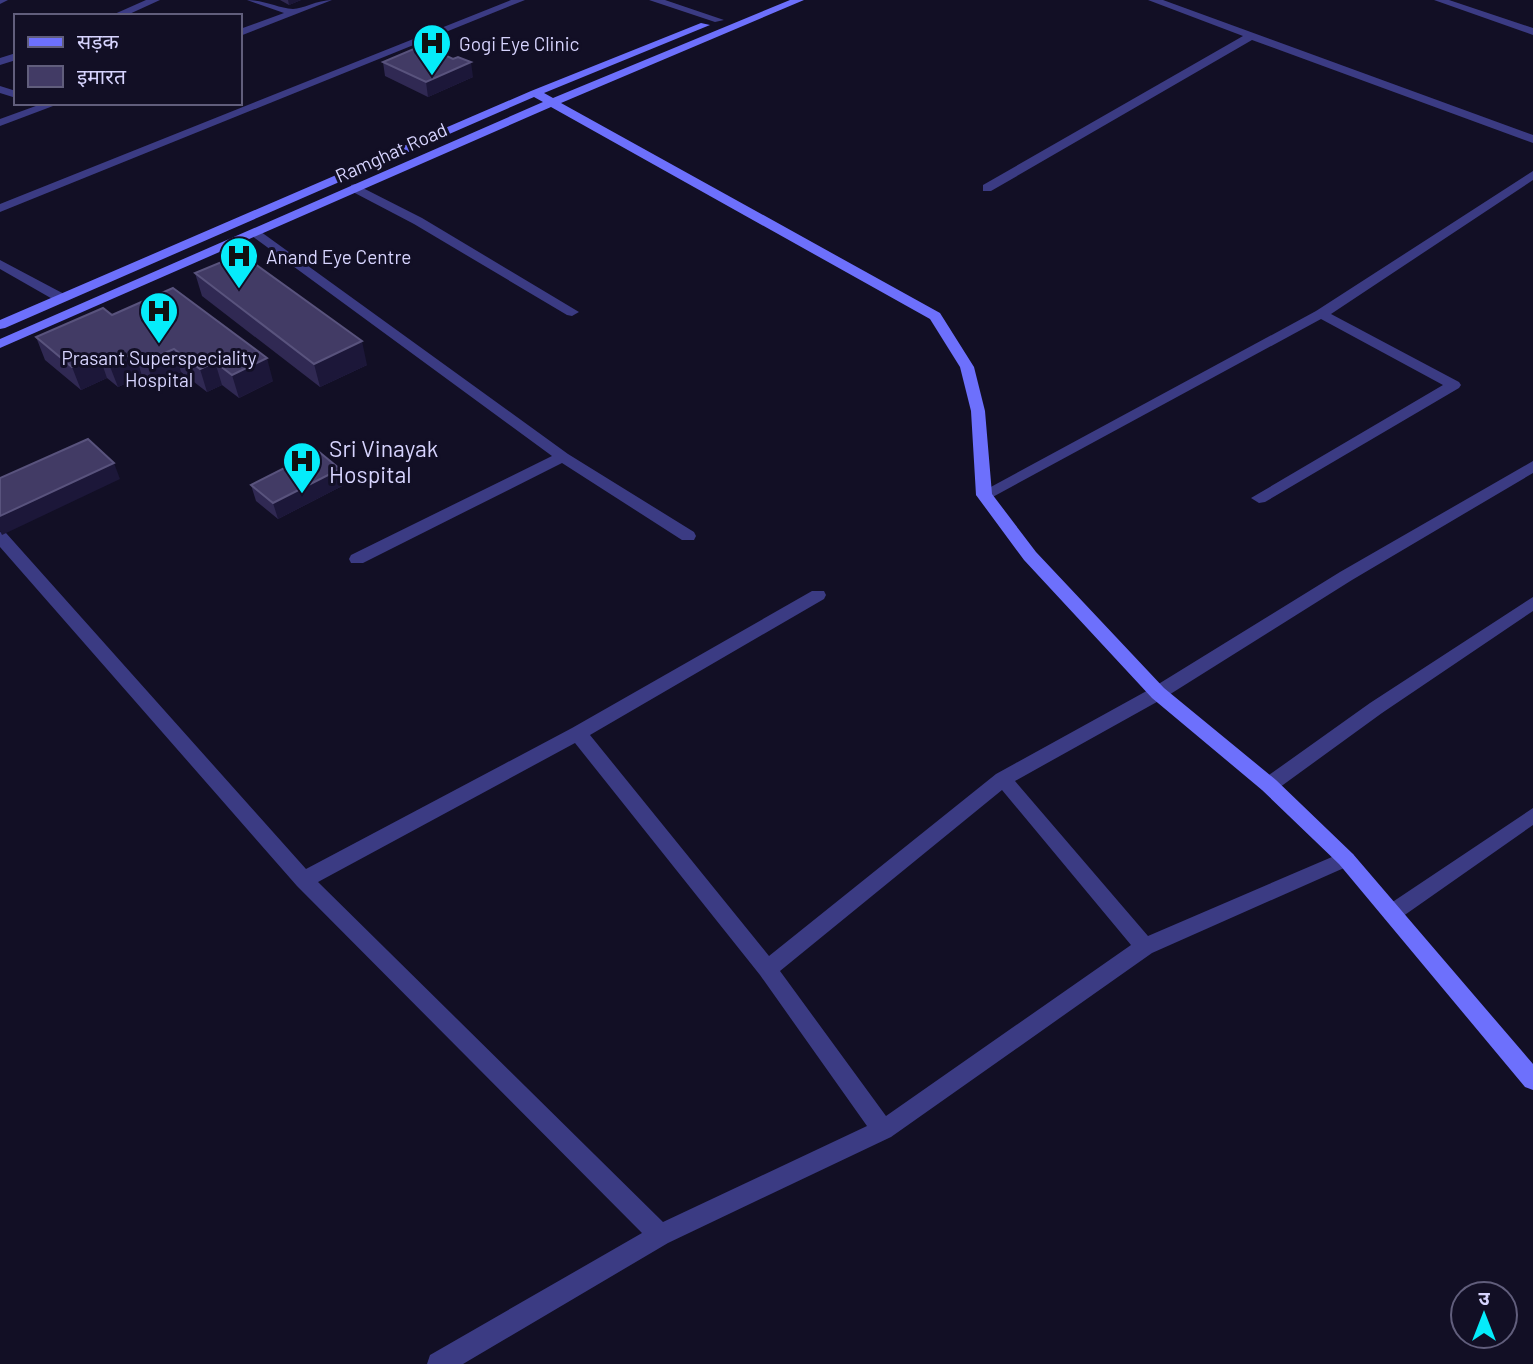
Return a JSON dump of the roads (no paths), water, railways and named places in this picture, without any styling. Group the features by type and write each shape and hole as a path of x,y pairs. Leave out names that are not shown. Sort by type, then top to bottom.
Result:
{"main road":[{"name":"Ramghat Road","path":"0,325 535,93 768,0"},
{"name":"Ramghat Road","path":"0,344 553,102 799,0"},
{"path":"535,93 935,316 967,367 978,411 984,495 1030,556 1158,693 1269,785 1346,859 1533,1080"}],"street":[{"path":"121,14 155,0"},
{"path":"252,0 293,12"},
{"path":"242,32 327,0"},
{"path":"0,208 520,0"},
{"path":"654,0 719,20"},
{"path":"1153,0 1533,139"},
{"path":"1439,0 1533,32"},
{"path":"987,188 1253,35"},
{"path":"0,123 45,105"},
{"path":"984,495 1321,314 1533,175"},
{"path":"355,188 418,221 572,312"},
{"path":"257,233 563,457 688,536"},
{"path":"0,264 61,298"},
{"path":"1259,498 1454,385 1321,314"},
{"path":"357,559 563,457"},
{"path":"768,969 1003,779 1158,693 1334,583 1533,466"},
{"path":"0,537 304,880 660,1235"},
{"path":"304,880 578,733 818,595"},
{"path":"1269,785 1533,603"},
{"path":"578,733 768,969 883,1130"},
{"path":"1003,779 1145,947"},
{"path":"1392,913 1533,815"},
{"path":"439,1364 660,1235 883,1130 1145,947 1346,859"}],"place":[{"name":"Gogi Eye Clinic","path":"432,77"},
{"name":"Anand Eye Centre","path":"239,290"},
{"name":"Prasant Superspeciality Hospital","path":"159,345"},
{"name":"Sri Vinayak Hospital","path":"302,495"}]}
